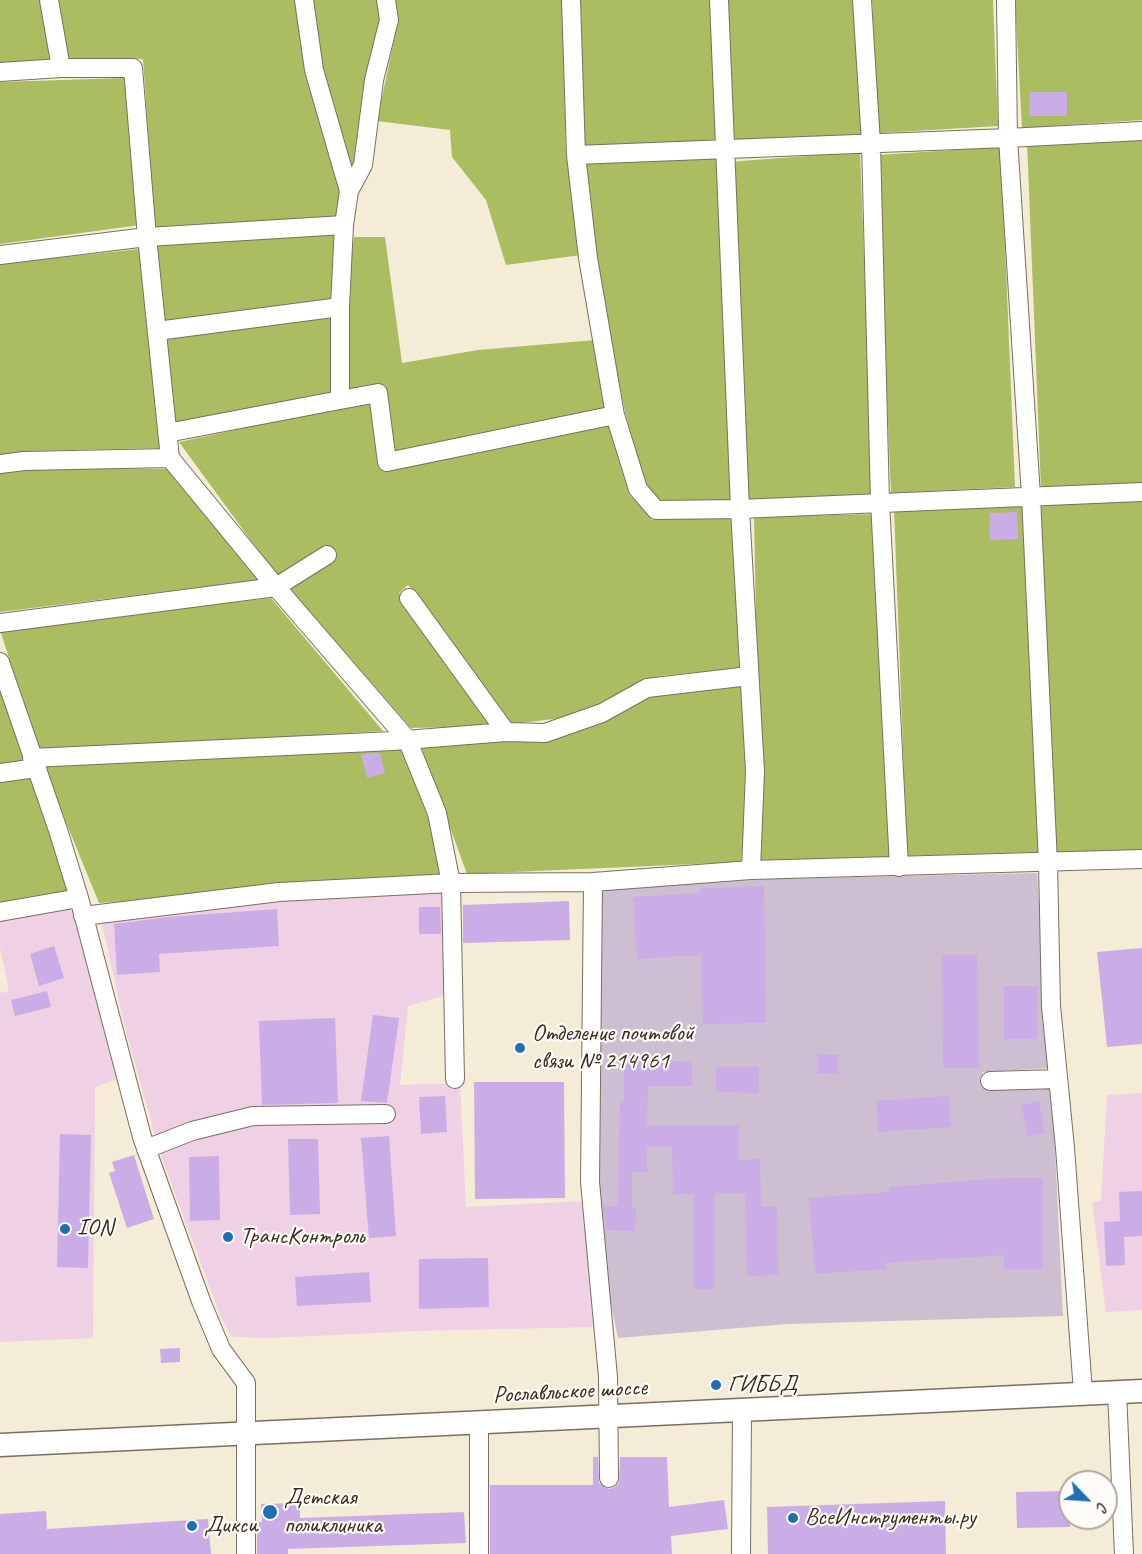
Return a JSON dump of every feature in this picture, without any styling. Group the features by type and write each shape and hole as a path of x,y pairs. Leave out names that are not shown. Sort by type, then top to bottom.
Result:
{"main road":[{"name":"Рославльское шоссе","path":"0,1445 1142,1391"}],"lane":[{"path":"50,0 62,68"},
{"path":"304,0 314,70 349,191"},
{"path":"340,400 340,307 344,225 349,191 363,165 374,80 389,20 386,0"},
{"path":"571,0 576,155 588,258 615,415 638,489 656,510 740,509 880,501 1142,492"},
{"path":"719,0 740,509 755,771 751,870"},
{"path":"862,0 871,143 880,501 899,867"},
{"path":"1006,0 1008,138 1031,496 1048,863 1051,1006 1065,1148 1083,1392"},
{"path":"0,72 62,68 133,68 147,237 170,458 276,587 407,739 437,813 451,883 455,1079"},
{"path":"576,155 1008,138 1142,130"},
{"path":"0,255 147,237 344,225"},
{"path":"157,331 340,307"},
{"path":"167,433 378,393 387,462 615,415"},
{"path":"0,464 24,461 170,458"},
{"path":"0,623 276,587 327,555"},
{"path":"409,598 506,732"},
{"path":"0,662 79,898 146,1149 221,1349 246,1383 246,1554"},
{"path":"0,773 34,763 506,732 545,733 602,712 647,688 749,676"},
{"path":"83,916 279,892 451,883 592,882 751,870 1142,860"},
{"path":"592,882 590,1182 608,1377 609,1478"},
{"path":"0,912 79,898"},
{"path":"990,1081 1058,1079"},
{"path":"146,1149 192,1131 253,1116 386,1114"},
{"path":"1117,1391 1124,1554"},
{"path":"741,1554 742,1411"},
{"path":"478,1554 479,1423"}],"shaded area":[{"path":"1037,873 1050,1068 982,1072 985,1087 1052,1088 1063,1316 787,1324 618,1338 602,1258 595,1192 599,889 770,879"},
{"path":"445,892 446,995 408,1006 400,1085 460,1083 466,1207 583,1201 593,1327 416,1331 270,1338 232,1337 221,1317 161,1156 125,1028 101,919 268,900"},
{"path":"76,905 121,1078 95,1087 93,1338 0,1342 0,993 9,991 0,947 0,917"},
{"path":"1142,1093 1142,1310 1106,1312 1092,1203 1101,1200 1107,1095"}],"green space":[{"path":"0,0 41,0 52,61 0,66"},
{"path":"58,0 297,0 342,196 335,220 155,230 143,59 69,60"},
{"path":"311,0 380,0 383,19 358,162 351,178 319,63"},
{"path":"393,0 562,0 566,155 581,255 506,265 486,200 452,157 450,130 377,121 397,26"},
{"path":"576,0 713,0 719,144 581,147"},
{"path":"728,0 856,0 865,137 733,143"},
{"path":"872,0 993,0 998,126 879,133"},
{"path":"1015,0 1142,0 1142,120 1022,128"},
{"path":"124,78 140,225 0,244 0,82"},
{"path":"1142,136 1142,485 1041,489 1027,141"},
{"path":"1001,147 1015,487 891,493 877,155"},
{"path":"860,152 873,495 744,505 728,162"},
{"path":"721,158 735,502 657,503 645,483 625,412 595,257 586,160"},
{"path":"336,231 333,299 163,323 156,240"},
{"path":"354,237 385,237 402,363 478,350 595,340 607,409 394,455 386,386 346,392 345,306"},
{"path":"140,249 161,448 29,451 0,456 0,264"},
{"path":"331,315 335,396 176,424 164,337"},
{"path":"371,401 381,470 611,424 629,494 652,520 736,515 739,668 660,676 579,716 511,724 408,585 399,593 494,726 411,728 279,579 179,442"},
{"path":"19,468 168,469 258,580 0,612 0,472"},
{"path":"1142,497 1142,853 1055,857 1038,503"},
{"path":"1024,505 1039,852 907,856 894,509"},
{"path":"877,514 893,858 761,860 754,517"},
{"path":"271,598 383,731 39,752 0,630"},
{"path":"0,680 27,760 0,765"},
{"path":"743,684 749,771 741,862 467,874 420,745 544,740 607,721 644,698 673,691"},
{"path":"402,746 449,875 99,903 43,766"},
{"path":"33,773 73,893 0,905 0,778"}],"building":[{"path":"1030,92 1067,92 1067,116 1029,116"},
{"path":"1017,512 1018,539 990,540 989,513"},
{"path":"380,753 385,773 367,778 361,754"},
{"path":"764,886 766,1023 703,1024 701,955 637,959 633,897 700,893 700,888"},
{"path":"569,901 570,940 463,943 463,905"},
{"path":"419,907 440,907 441,934 419,934"},
{"path":"277,909 279,946 159,954 160,972 117,975 114,924 168,917"},
{"path":"54,946 64,978 39,986 30,954"},
{"path":"1142,948 1142,1044 1107,1047 1097,952"},
{"path":"942,955 977,955 979,1068 943,1068"},
{"path":"1004,986 1038,986 1037,1039 1004,1039"},
{"path":"47,991 51,1007 15,1016 11,1000"},
{"path":"373,1015 399,1018 387,1103 361,1101"},
{"path":"335,1018 338,1103 262,1105 259,1021"},
{"path":"818,1054 838,1055 838,1074 818,1073"},
{"path":"624,1061 692,1061 692,1086 648,1086 647,1126 739,1125 739,1160 760,1159 761,1207 777,1206 778,1275 747,1276 745,1193 715,1193 714,1289 693,1289 694,1194 673,1194 672,1147 647,1147 647,1172 632,1172 632,1207 636,1207 635,1231 606,1230 603,1206 618,1206 620,1101 624,1101"},
{"path":"716,1067 759,1067 759,1093 716,1092"},
{"path":"474,1082 564,1082 565,1198 475,1199"},
{"path":"445,1096 447,1132 421,1134 419,1097"},
{"path":"949,1096 951,1127 878,1132 876,1101"},
{"path":"1039,1101 1045,1133 1028,1137 1021,1105"},
{"path":"60,1134 91,1135 88,1268 57,1267"},
{"path":"389,1136 396,1236 369,1238 361,1138"},
{"path":"288,1139 318,1139 320,1214 290,1215"},
{"path":"134,1155 154,1219 127,1228 109,1173 115,1171 112,1162"},
{"path":"219,1156 220,1220 190,1221 189,1157"},
{"path":"1004,1178 1043,1178 1043,1269 1004,1269 1004,1255 885,1263 886,1269 815,1274 809,1198 889,1192 889,1187"},
{"path":"1142,1191 1142,1236 1124,1237 1125,1265 1106,1266 1104,1222 1120,1221 1119,1192"},
{"path":"488,1258 489,1307 419,1309 419,1259"},
{"path":"369,1272 371,1302 297,1306 295,1277"},
{"path":"180,1348 180,1362 161,1363 160,1349"},
{"path":"593,1457 598,1457 599,1483 609,1489 619,1483 620,1457 667,1457 669,1507 724,1500 728,1529 671,1536 672,1554 490,1554 490,1485 593,1485"},
{"path":"1058,1491 1058,1527 1017,1528 1016,1492"},
{"path":"945,1501 946,1554 768,1554 767,1507"},
{"path":"300,1503 300,1518 464,1512 466,1543 288,1549 288,1554 257,1554 257,1522 262,1522 261,1504"},
{"path":"46,1511 47,1529 208,1519 211,1554 0,1554 0,1514"}],"place":[{"name":"Отделение почтовой связи № 214961","path":"520,1048"},
{"name":"ION","path":"65,1229"},
{"name":"ТрансКонтроль","path":"228,1237"},
{"name":"ГИББД","path":"716,1385"},
{"name":"Детская поликлиника","path":"270,1512"},
{"name":"ВсеИнструменты.ру","path":"793,1518"},
{"name":"Дикси","path":"192,1526"}]}
